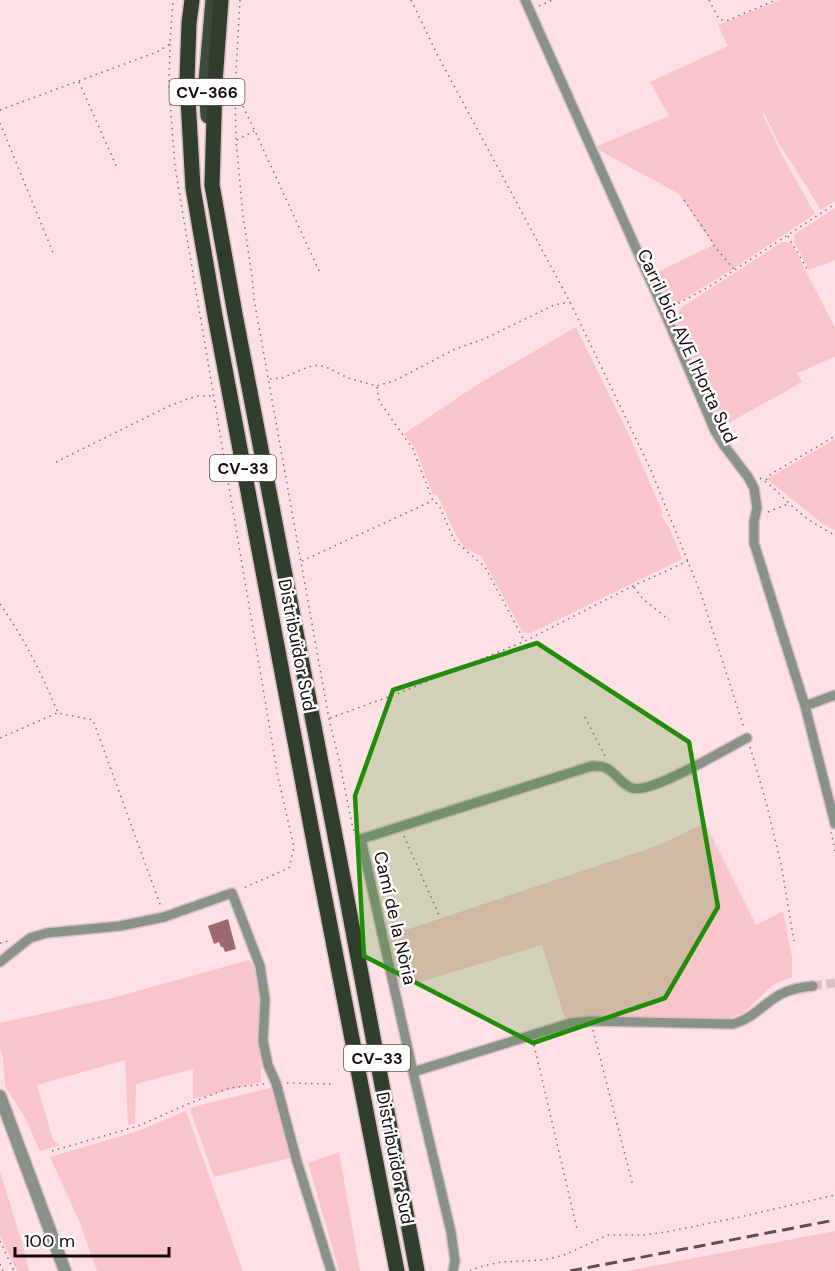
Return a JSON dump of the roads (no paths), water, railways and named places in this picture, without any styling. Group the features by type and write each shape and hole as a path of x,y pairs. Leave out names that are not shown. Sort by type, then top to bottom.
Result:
{"highway":[{"name":"Distribuïdor Sud","path":"193,0 189,23 187,81 193,188 316,853 397,1271"},
{"name":"CV-33","path":"212,184 215,82 221,0"},
{"name":"Distribuïdor Sud","path":"212,184 417,1271"},
{"path":"387,1112 405,1172 425,1271"},
{"path":"370,1129 371,1184 387,1271"}],"main road":[{"name":"CV-366","path":"212,184 206,82 213,0"}],"street":[{"path":"525,0 715,431 754,488 757,508 754,521 754,543 805,706 833,828"},
{"path":"805,706 835,695"},
{"name":"Camí de la Nòria","path":"453,1271 455,1261 451,1232 361,839 592,766 605,767 623,783 634,789 645,788 678,774 747,738"},
{"path":"0,962 30,938 47,933 120,926 164,917 231,893 260,966 265,999 263,1041 268,1065 276,1083 296,1158 331,1271"},
{"path":"413,1072 571,1023 590,1020 733,1024 742,1022 783,993 813,986"},
{"path":"0,1096 65,1271"}],"tunnel":[{"path":"813,986 835,983"}],"railway":[{"path":"570,1271 835,1220"}]}
